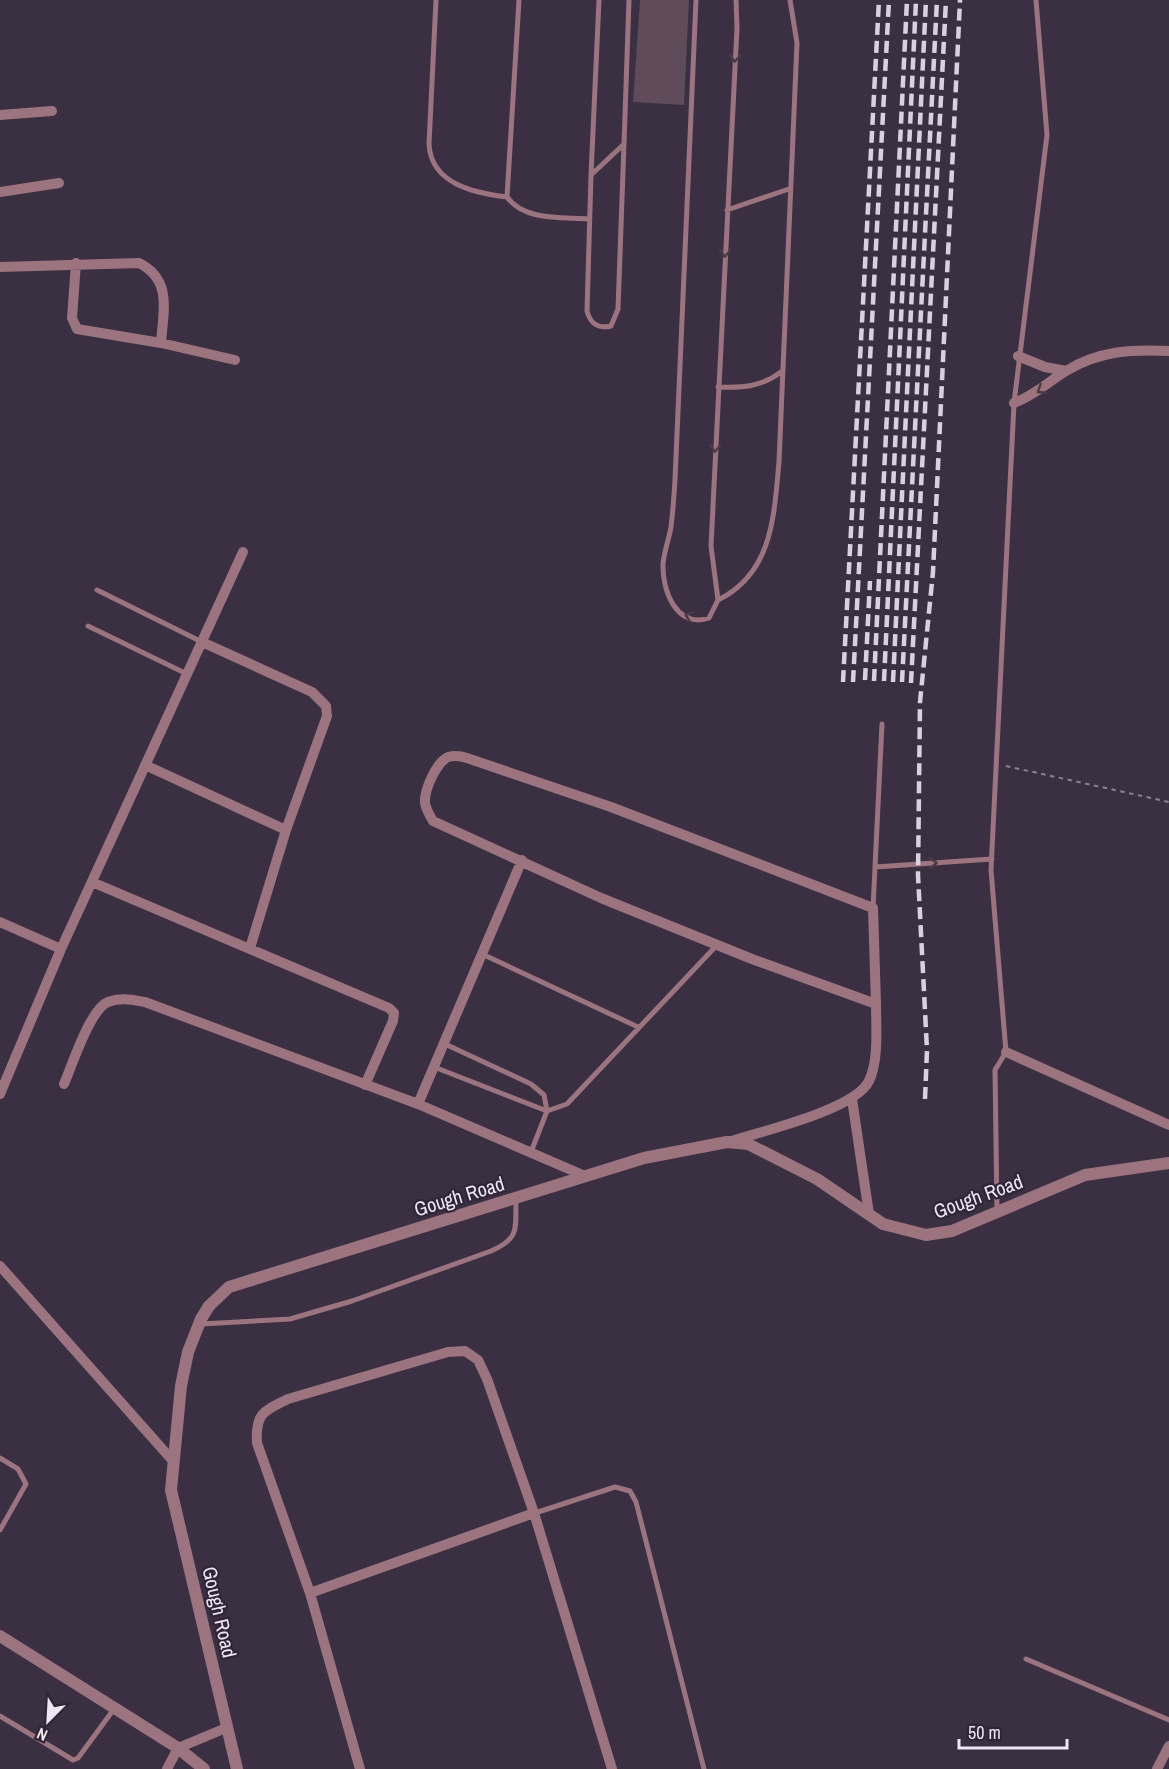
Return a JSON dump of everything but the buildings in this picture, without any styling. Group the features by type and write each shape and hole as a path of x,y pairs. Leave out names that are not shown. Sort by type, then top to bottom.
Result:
{"street":[{"path":"0,115 52,111"},
{"path":"0,192 59,183"},
{"path":"0,267 76,263 139,263 152,269 160,280 164,295 161,343"},
{"path":"76,263 72,318 77,329 161,343 236,360"},
{"path":"1014,403 1035,395 1066,371 1111,351 1169,351"},
{"path":"1018,356 1045,367 1066,371"},
{"path":"0,1094 61,949 243,552"},
{"path":"202,642 312,692 326,706 327,716 286,830 250,948"},
{"path":"727,1142 820,1112 852,1099 861,1092 869,1080 874,1062 876,1004 873,908 611,807 457,755 446,758 434,775 426,794 425,805 433,821 601,898 717,945 876,1004"},
{"path":"145,765 286,830"},
{"path":"418,1104 522,860"},
{"path":"92,882 381,1004 394,1013 393,1021 365,1084"},
{"path":"0,922 61,949"},
{"path":"64,1084 95,1012 105,1002 121,998 146,1002 418,1104 585,1176"},
{"path":"1006,1052 1169,1125"},
{"path":"852,1099 868,1214"},
{"name":"Gough Road","path":"237,1769 171,1490 181,1386 188,1352 209,1306 229,1287 644,1158 727,1142 748,1144 807,1174 883,1224 905,1232 926,1235 952,1231 1085,1175 1169,1163"},
{"path":"0,1266 173,1461"},
{"path":"360,1769 310,1593 258,1443 256,1427 259,1417 268,1408 288,1399 448,1352 465,1351 478,1360 487,1379 534,1513 612,1769"},
{"path":"310,1593 534,1513"},
{"path":"0,1635 178,1748 204,1769"},
{"path":"167,1769 178,1748 226,1728"},
{"path":"1163,1763 1169,1746"}],"lane":[{"path":"436,0 429,144 431,160 445,176 461,188 507,197"},
{"path":"519,0 507,197 513,206 524,212 588,219"},
{"path":"599,0 588,219 587,311 591,322 606,327 614,323 618,309 629,0"},
{"path":"696,0 675,480 671,526 663,563 669,594 682,615 702,620 710,618 718,600 711,546 737,28 736,0"},
{"path":"718,600 737,589 748,577 768,545 779,462 781,372 797,44 790,0"},
{"path":"997,1212 995,1070 1006,1052 992,859 1014,403 1047,135 1036,0"},
{"path":"591,175 624,144"},
{"path":"727,210 789,189"},
{"path":"718,387 749,387 762,383 781,372"},
{"path":"97,590 202,642"},
{"path":"88,626 187,674"},
{"path":"873,908 882,724"},
{"path":"875,867 992,859"},
{"path":"434,1067 548,1111 572,1100 717,945"},
{"path":"482,954 638,1027"},
{"path":"445,1044 538,1088 544,1095 548,1111 531,1152"},
{"path":"199,1324 290,1319 352,1301 491,1251 508,1244 515,1234 516,1199"},
{"path":"0,1458 18,1469 26,1484 0,1530"},
{"path":"534,1513 615,1487 630,1491 636,1502 704,1769"},
{"path":"1026,1659 1169,1720"},
{"path":"0,1716 73,1760 78,1758 114,1709"}],"path":[{"path":"997,764 1169,802"}],"railway":[{"path":"843,682 879,0"},
{"path":"853,682 889,0"},
{"path":"874,681 907,0"},
{"path":"884,681 916,0"},
{"path":"893,682 926,0"},
{"path":"902,682 937,0"},
{"path":"911,683 946,0"},
{"path":"925,1099 927,1050 918,875 920,702 933,572 960,0"},
{"path":"865,680 870,581"}]}
